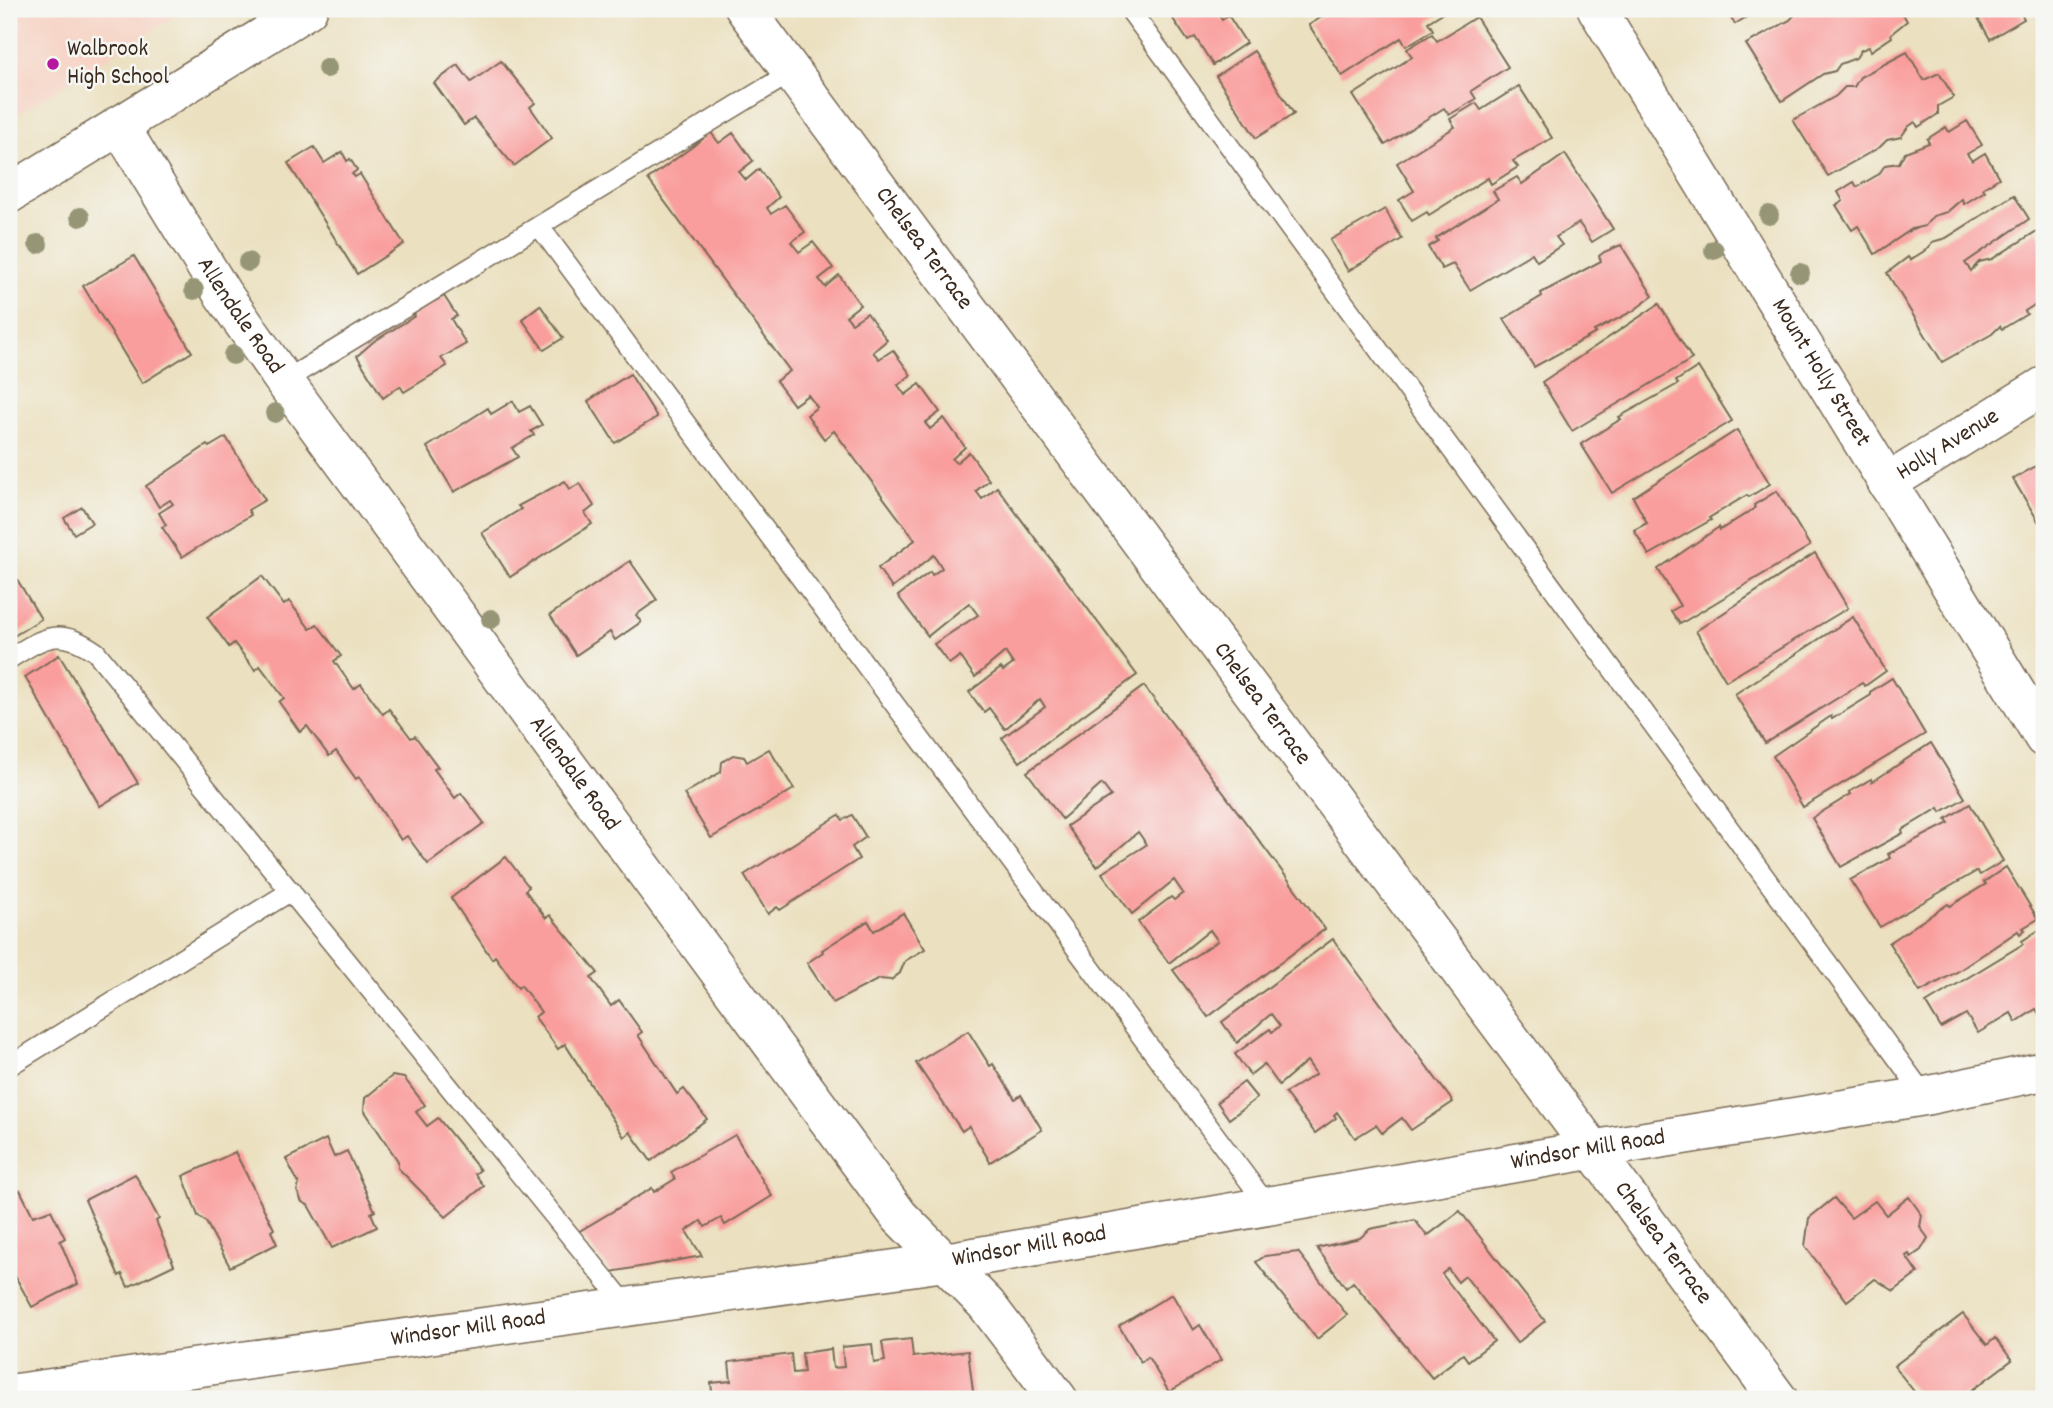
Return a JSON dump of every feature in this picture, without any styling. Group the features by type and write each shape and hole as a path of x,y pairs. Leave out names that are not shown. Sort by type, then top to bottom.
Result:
{"street":[{"path":"9,194 308,9"},
{"name":"Chelsea Terrace","path":"745,9 1590,1150 1778,1399"},
{"name":"Mount Holly Street","path":"1597,9 2044,738"},
{"name":"Allendale Road","path":"119,125 222,293 284,381 900,1216 986,1304 1058,1399"},
{"name":"Holly Avenue","path":"1887,482 2044,386"},
{"name":"Windsor Mill Road","path":"9,1394 945,1262 1590,1150 1925,1096 2044,1071"}],"lane":[{"path":"1129,9 1925,1096"},
{"path":"284,381 792,72"},
{"path":"538,226 1267,1205"},
{"path":"9,659 40,639 61,635 80,641 96,652 627,1306"},
{"path":"9,1066 291,891"}],"shaded area":[{"name":"Walbrook High School","path":"9,9 187,9 9,119"}],"building":[{"path":"1215,9 1222,20 1228,15 1246,43 1213,65 1195,37 1188,41 1167,10"},
{"path":"1335,9 1449,9 1428,22 1433,30 1406,46 1401,38 1342,76 1309,25"},
{"path":"1726,9 1759,9 1735,24"},
{"path":"1900,9 1907,21 1891,34 1892,37 1871,51 1869,47 1861,50 1856,58 1840,64 1835,71 1823,74 1782,101 1746,44 1790,20 1799,10"},
{"path":"1973,9 2018,9 2024,19 1990,39"},
{"path":"1476,17 1508,67 1471,91 1476,99 1449,115 1444,108 1385,145 1353,95 1412,57 1407,49 1432,34 1437,41"},
{"path":"1254,51 1294,114 1256,138 1216,76"},
{"path":"1907,52 1924,80 1939,73 1954,97 1938,106 1938,114 1918,127 1915,122 1901,137 1887,140 1880,147 1828,176 1793,120 1836,96 1845,87 1854,87 1860,77"},
{"path":"501,61 535,103 530,107 552,138 514,166 474,118 464,125 434,83 458,65 471,82"},
{"path":"1519,86 1552,138 1513,161 1518,167 1491,184 1488,178 1429,215 1427,212 1412,221 1399,200 1414,191 1397,163 1455,127 1450,119 1476,103 1481,110"},
{"path":"1967,121 1982,145 1967,154 1972,161 1985,153 1999,178 1964,204 1962,199 1947,212 1933,216 1925,226 1912,229 1875,254 1858,226 1852,230 1836,205 1843,201 1838,192 1854,182 1857,187 1879,174 1885,165 1899,163 1905,152 1929,143 1927,139 1946,127 1949,132"},
{"path":"709,130 719,143 733,133 753,161 739,172 746,180 759,169 779,197 767,208 771,214 785,205 805,232 791,242 799,252 813,242 833,268 819,279 825,287 839,275 860,305 846,316 852,323 867,313 887,340 873,352 879,359 893,350 911,375 898,385 905,395 920,384 940,412 925,423 930,429 944,418 965,447 952,459 956,463 969,452 989,480 976,491 982,499 997,487 1137,675 1020,762 1002,738 1045,707 1040,699 1005,729 989,708 984,712 969,692 1001,668 1003,671 1013,664 1005,652 975,677 960,656 949,664 934,644 978,615 969,603 928,636 898,596 930,572 932,575 942,568 934,555 892,588 878,568 915,540 834,431 824,439 807,415 817,407 808,395 794,405 776,381 790,371 648,179 703,139 701,137"},
{"path":"314,147 324,163 342,152 347,161 350,159 357,170 352,174 355,177 360,174 404,244 357,274 288,163"},
{"path":"1565,154 1613,229 1592,242 1579,223 1556,237 1562,245 1537,261 1532,253 1470,290 1453,264 1442,269 1428,247 1438,241 1436,238 1498,199 1493,191 1517,177 1522,184"},
{"path":"2014,195 2029,219 1965,263 1971,271 1979,262 1992,259 2037,231 2044,244 2044,299 2025,311 2027,314 2002,329 2000,326 1992,334 1942,362 1887,273 1908,257 1910,260 1929,248 1932,242 1946,238"},
{"path":"1385,209 1402,239 1348,271 1330,240"},
{"path":"1621,245 1653,296 1633,311 1534,367 1504,319 1542,296 1541,293 1601,261 1599,256 1604,252"},
{"path":"134,256 192,352 142,383 83,286"},
{"path":"444,296 457,316 451,319 466,344 441,358 447,366 404,392 400,386 383,398 357,356 373,342 415,316 413,312"},
{"path":"1659,304 1692,359 1572,431 1542,382"},
{"path":"540,305 563,338 544,350 522,319"},
{"path":"1698,367 1732,421 1612,493 1581,444 1621,419 1619,417 1678,384 1676,381"},
{"path":"630,374 657,417 615,443 588,401"},
{"path":"513,401 519,412 530,406 542,425 531,431 534,435 512,448 518,457 454,492 427,447 488,408 491,414"},
{"path":"1737,430 1770,484 1749,497 1747,495 1709,518 1711,520 1649,555 1634,530 1647,523 1633,497"},
{"path":"226,437 265,500 248,510 251,515 182,557 162,527 166,525 159,513 173,504 170,500 159,507 146,486 207,445 209,447"},
{"path":"2038,465 2041,471 2044,469 2044,531 2013,479"},
{"path":"565,481 570,489 580,483 594,506 585,513 592,524 510,577 482,533 521,509 518,506"},
{"path":"1777,491 1810,546 1680,624 1671,611 1680,606 1658,569 1719,527 1720,530 1755,508 1754,505"},
{"path":"82,507 92,523 74,534 64,518"},
{"path":"1815,553 1848,608 1726,681 1696,631"},
{"path":"630,561 657,600 636,615 641,622 615,640 610,632 576,655 550,615"},
{"path":"9,566 41,619 9,639"},
{"path":"262,576 284,605 289,601 310,629 317,624 341,656 334,661 354,689 361,684 383,714 389,709 411,738 415,736 438,767 434,769 455,798 461,793 484,823 428,864 407,836 401,840 359,777 356,779 336,751 329,756 307,726 300,732 279,702 284,698 260,666 255,670 234,643 229,647 207,617"},
{"path":"1853,617 1886,671 1865,686 1862,683 1765,743 1735,694"},
{"path":"59,655 138,783 100,806 25,677"},
{"path":"1892,678 1925,734 1803,807 1773,756 1831,716 1832,719 1871,695 1870,692"},
{"path":"1144,686 1325,929 1208,1017 1173,970 1218,941 1210,930 1169,963 1138,922 1171,897 1174,900 1183,893 1174,880 1132,914 1102,873 1146,845 1138,832 1097,867 1067,826 1111,796 1102,784 1062,819 1027,772"},
{"path":"1931,743 1965,798 1941,812 1939,808 1902,830 1903,833 1841,867 1812,818 1851,794 1849,792 1871,779 1872,782"},
{"path":"769,749 794,789 711,838 684,794 721,772 722,762 733,755 744,757 747,762"},
{"path":"1970,804 2003,861 1980,875 1977,871 1880,927 1850,880 1890,858 1888,854 1949,823 1946,819"},
{"path":"839,815 843,820 852,815 866,837 852,847 859,859 780,910 777,907 768,914 744,875"},
{"path":"506,857 529,887 525,890 546,918 550,915 598,973 591,978 611,1006 619,1000 642,1032 638,1035 677,1094 684,1089 707,1119 651,1161 630,1132 624,1137 565,1044 558,1049 535,1017 541,1012 521,985 518,988 495,956 492,959 451,898"},
{"path":"2006,867 2038,919 2023,928 2025,930 2020,934 2018,931 1957,972 1920,992 1889,943 1948,904 1950,906 1986,884 1984,882"},
{"path":"903,913 925,949 905,961 900,973 891,980 879,979 833,1003 807,963 823,952 822,950 868,921 874,931"},
{"path":"2044,927 2044,1016 2041,1017 2036,1009 2016,1022 2011,1013 1978,1033 1966,1014 1941,1028 1926,1003 2023,944 2022,941"},
{"path":"1333,939 1453,1102 1411,1130 1402,1118 1382,1133 1376,1125 1355,1138 1337,1112 1334,1115 1336,1118 1315,1133 1285,1093 1316,1074 1307,1061 1279,1085 1264,1064 1250,1075 1235,1054 1270,1029 1272,1032 1280,1026 1271,1014 1237,1043 1222,1022"},
{"path":"968,1031 1015,1099 1021,1095 1042,1130 990,1162 969,1126 962,1131 916,1063"},
{"path":"392,1076 404,1078 425,1105 416,1112 427,1126 438,1118 480,1170 475,1174 484,1186 446,1217 398,1168 398,1161 364,1110 365,1098"},
{"path":"1244,1082 1257,1098 1229,1119 1217,1102"},
{"path":"735,1135 772,1196 725,1225 721,1218 705,1227 701,1221 686,1231 702,1256 611,1272 578,1232 652,1188 654,1192 675,1179 671,1172"},
{"path":"326,1139 334,1157 347,1151 375,1211 371,1213 377,1227 332,1248 308,1205 302,1202 297,1191 299,1184 286,1159"},
{"path":"235,1152 274,1229 271,1231 277,1244 230,1267 206,1222 198,1216 183,1176"},
{"path":"135,1174 159,1219 156,1221 174,1265 128,1287 122,1274 119,1276 85,1200"},
{"path":"20,1190 33,1216 51,1210 65,1238 60,1241 78,1284 32,1307 9,1265 9,1196"},
{"path":"1909,1197 1922,1215 1920,1227 1928,1238 1921,1250 1911,1257 1909,1254 1906,1256 1918,1273 1894,1291 1875,1279 1847,1301 1805,1246 1809,1218 1834,1198 1851,1218 1875,1201 1886,1215"},
{"path":"1460,1211 1545,1321 1517,1343 1465,1276 1458,1282 1448,1269 1442,1274 1494,1341 1468,1361 1463,1354 1432,1378 1353,1282 1346,1288 1317,1248 1360,1238 1370,1229 1415,1220 1427,1236"},
{"path":"1298,1252 1347,1315 1317,1339 1256,1262 1265,1256"},
{"path":"1172,1294 1193,1330 1200,1325 1221,1360 1169,1392 1148,1357 1141,1362 1119,1326"},
{"path":"1963,1314 1987,1345 1995,1338 2012,1360 1960,1399 1920,1399 1894,1366"},
{"path":"911,1339 913,1357 968,1351 974,1399 713,1399 711,1383 731,1381 729,1362 791,1354 793,1373 804,1372 802,1353 831,1349 833,1368 844,1367 842,1347 872,1344 874,1363 885,1361 882,1342"}],"place":[{"name":"Walbrook High School","path":"53,64"}]}
